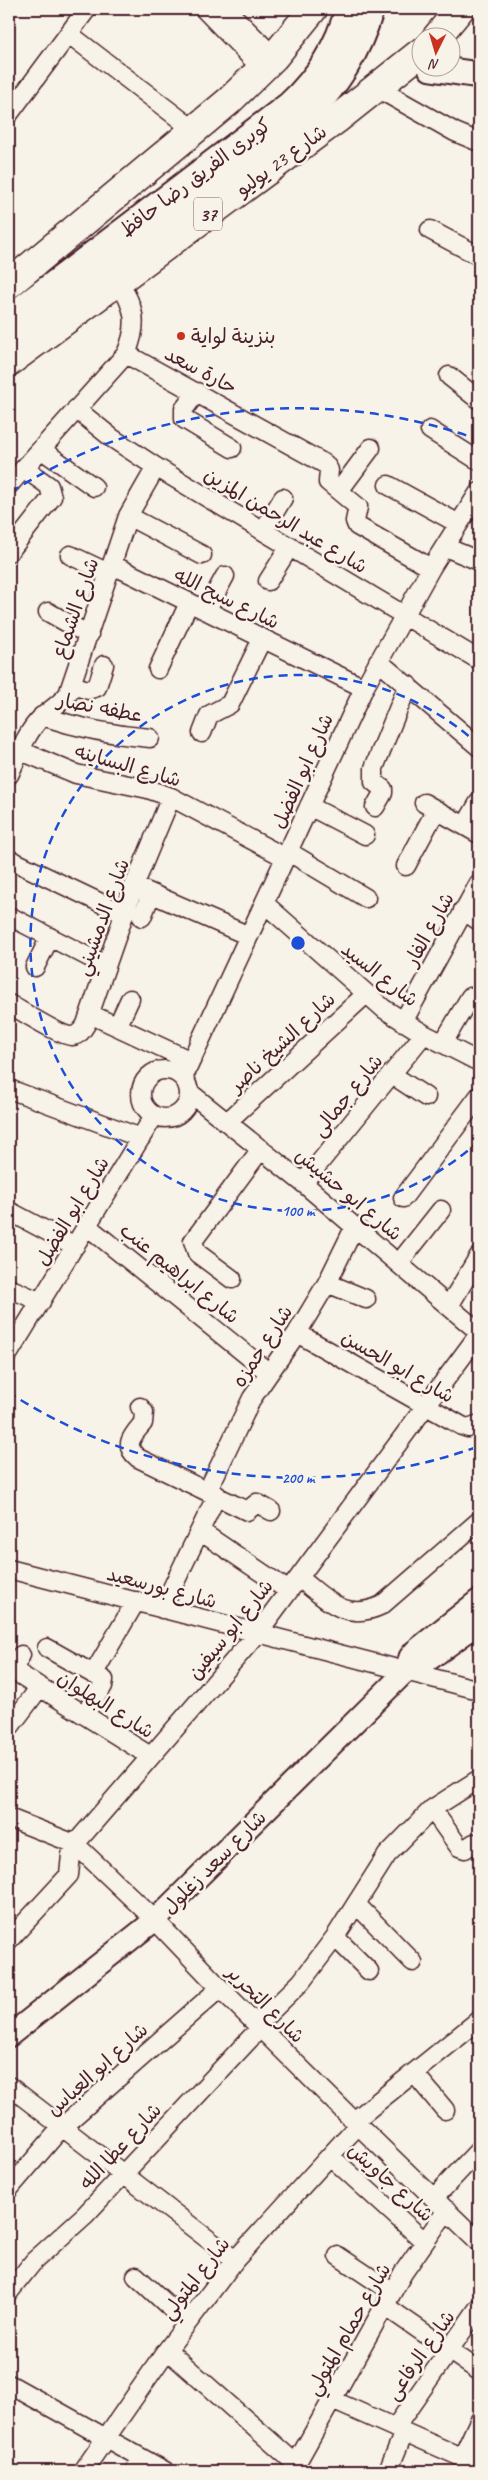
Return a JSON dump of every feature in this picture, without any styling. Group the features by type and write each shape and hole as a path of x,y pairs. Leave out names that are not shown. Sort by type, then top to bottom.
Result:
{"main road":[{"path":"9,284 194,130 269,64 313,9"},
{"name":"كوبرى الفريق رضا حافظ","path":"9,318 289,105 307,88 335,48 348,9"},
{"name":"كوبرى الفريق رضا حافظ","path":"9,340 305,116 324,98 344,71 364,33 370,9"},
{"path":"444,28 460,9"},
{"name":"شارع 23 يوليو","path":"9,362 377,88 410,69"},
{"path":"460,71 479,75"}],"street":[{"path":"9,114 87,9"},
{"path":"204,9 269,64"},
{"path":"226,9 269,64"},
{"path":"69,34 194,130"},
{"path":"377,88 454,132 479,142"},
{"path":"430,230 479,256"},
{"path":"9,485 126,354 133,338 134,318 129,298 118,281"},
{"name":"حارة سعد","path":"126,354 325,464 330,470 328,482 339,491"},
{"path":"449,376 479,400"},
{"path":"196,392 184,409 184,419 232,448"},
{"name":"شارع عبد الرحمن المزين","path":"76,409 112,438 156,467 479,660"},
{"path":"430,430 479,462"},
{"path":"372,448 339,491 358,507 355,521 358,526 432,568"},
{"path":"42,450 94,487"},
{"name":"شارع الشماع","path":"9,775 14,749 42,716 62,701 72,685 128,516 156,467"},
{"path":"9,552 52,497 49,486 25,469"},
{"path":"388,485 460,524"},
{"path":"263,531 283,498"},
{"name":"شارع ابو الفضل","path":"186,1085 191,1061 364,688 432,568 477,501"},
{"path":"128,516 202,555"},
{"path":"268,581 290,546"},
{"path":"445,547 479,561"},
{"name":"شارع سبح الله","path":"70,556 102,570 120,569 364,688"},
{"path":"206,611 225,576"},
{"path":"158,669 189,603"},
{"path":"48,612 88,635"},
{"path":"202,733 209,715 230,704 262,639"},
{"path":"378,661 479,747"},
{"path":"72,685 88,690 97,687 104,665"},
{"path":"375,807 383,793 383,789 373,778 374,768 408,685"},
{"name":"عطفه نصار","path":"42,716 105,733 150,738"},
{"name":"شارع البساينه","path":"14,749 76,774 148,788 171,796 288,855 366,898"},
{"name":"شارع الدمشيني","path":"9,1004 61,1033 71,1036 81,1032 90,1014 134,886 171,796"},
{"path":"406,866 430,807 472,830 479,802"},
{"path":"309,806 364,836"},
{"path":"9,859 124,914"},
{"name":"شارع الفار","path":"403,1022 479,883"},
{"path":"134,886 249,936"},
{"path":"142,918 151,894"},
{"name":"شارع السيد","path":"265,904 365,994 403,1022 479,1062"},
{"path":"463,910 479,921"},
{"path":"9,916 106,966"},
{"path":"35,967 50,938"},
{"name":"شارع الشيخ ناصر","path":"227,1122 365,994"},
{"path":"443,1043 470,997"},
{"path":"117,1027 130,1000"},
{"path":"90,1014 191,1061"},
{"name":"شارع جمالى","path":"303,1183 424,1034"},
{"path":"170,1070 186,1085 186,1106 175,1116 161,1118 154,1116 143,1105 140,1097 140,1090 148,1076 154,1071 170,1070"},
{"path":"390,1074 426,1097"},
{"name":"شارع ابو حشيش","path":"186,1085 227,1122 355,1226 479,1333"},
{"path":"9,1089 141,1138"},
{"path":"403,1198 479,1096"},
{"name":"شارع ابو الفضل","path":"9,1351 41,1302 154,1116"},
{"path":"232,1279 197,1253 193,1240 261,1149"},
{"path":"399,1263 441,1210"},
{"path":"9,1211 75,1246"},
{"name":"شارع ابراهيم عنب","path":"87,1226 268,1372"},
{"name":"شارع حمزه","path":"162,1609 200,1531 212,1492 239,1424 268,1372 297,1333 327,1283 355,1226"},
{"path":"449,1306 479,1256"},
{"path":"327,1283 366,1299"},
{"path":"9,1288 41,1302"},
{"name":"شارع ابو الحسن","path":"297,1333 462,1426 468,1428 479,1424"},
{"name":"شارع ابو سيفين","path":"9,1940 69,1875 71,1855 75,1844 258,1634 479,1333"},
{"path":"140,1407 145,1418 144,1424 130,1438 129,1446 138,1458 212,1492 247,1511 257,1503 271,1511"},
{"path":"200,1531 341,1609 355,1613 369,1612 382,1605 479,1521"},
{"name":"شارع بورسعيد","path":"9,1569 479,1690"},
{"name":"شارع سعد زغلول","path":"405,1672 410,1657 415,1651 479,1600"},
{"path":"94,1673 136,1602"},
{"name":"شارع سعد زغلول","path":"9,2036 155,1920 405,1672 428,1661 479,1623"},
{"path":"47,1648 102,1678 104,1684 84,1714"},
{"name":"شارع البهلوان","path":"21,1655 14,1668 16,1672 150,1756"},
{"name":"شارع البهلوان","path":"9,1728 40,1688"},
{"name":"شارع عطا الله","path":"9,2292 34,2261 85,2214 301,1982 335,1937 387,1855 432,1809 479,1779"},
{"path":"432,1809 459,1847 465,1849 474,1843 479,1844"},
{"name":"شارع التحرير","path":"9,1818 75,1844 155,1920 220,1988 479,2242"},
{"path":"356,1904 413,1962"},
{"path":"335,1937 369,1970"},
{"name":"شارع ابو العباس","path":"9,2189 62,2127 220,1988"},
{"name":"شارع المتولي","path":"82,2471 167,2350 235,2260 330,2156 356,2123 479,2020"},
{"path":"414,2073 445,2110"},
{"path":"9,2086 235,2260"},
{"name":"شارع حمام المتولي","path":"294,2468 388,2299 424,2241 440,2204 479,2150"},
{"name":"شارع جاويش","path":"330,2156 424,2241"},
{"path":"338,2256 449,2350 479,2371"},
{"path":"136,2276 187,2323"},
{"name":"شارع الرفاعى","path":"388,2471 399,2430 449,2350 479,2308"},
{"path":"167,2350 294,2468"},
{"path":"10,2387 105,2438 138,2465 165,2471"},
{"path":"332,2400 479,2465"},
{"path":"462,2458 479,2422"}],"railway":[{"path":"9,13 14,9"}],"place":[{"name":"بنزينة لواية","path":"181,336"}]}
